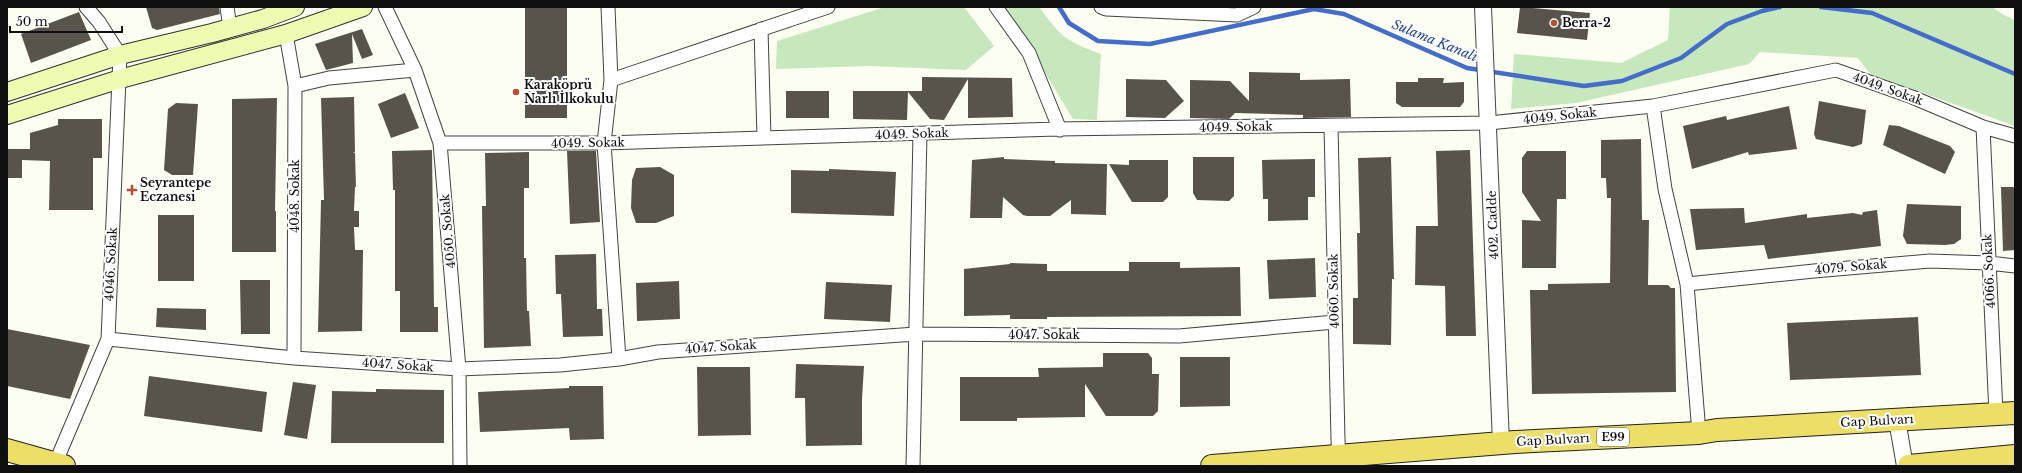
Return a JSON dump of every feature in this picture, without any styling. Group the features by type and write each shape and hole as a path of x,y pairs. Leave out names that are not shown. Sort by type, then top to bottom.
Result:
{"highway":[{"name":"Gap Bulvarı","path":"1212,466 1501,443 1699,433 1717,430 2006,413"},
{"path":"7,450 60,465"},
{"path":"1909,466 2015,456"}],"main road":[{"path":"7,92 120,55 176,43 263,19 295,7"},
{"path":"7,115 120,79 286,34 363,7"}],"street":[{"path":"86,7 99,22 120,55"},
{"path":"227,7 230,28"},
{"name":"4050. Sokak","path":"385,7 415,70 440,143 459,369 460,466"},
{"path":"608,7 611,80 604,143 619,359"},
{"path":"611,80 828,7"},
{"path":"996,7 1029,53 1060,130"},
{"path":"1101,7 1106,9 1237,14 1254,7"},
{"name":"402. Cadde","path":"1483,7 1501,443"},
{"path":"761,29 764,138"},
{"name":"4048. Sokak","path":"286,34 295,86 294,358"},
{"name":"4046. Sokak","path":"60,465 108,338 120,55"},
{"path":"295,86 329,78 415,70"},
{"name":"4049. Sokak","path":"440,143 604,143 1060,130 1489,124 1653,106 1836,70 1912,97 1982,127 2015,136"},
{"path":"1653,106 1665,188 1687,284 1699,433"},
{"name":"4060. Sokak","path":"1331,126 1335,322 1340,457"},
{"name":"4066. Sokak","path":"1982,127 1989,263 2006,413"},
{"path":"913,466 920,134"},
{"name":"4079. Sokak","path":"1687,284 1930,261 1989,263 2015,266"},
{"name":"4047. Sokak","path":"108,338 294,358 459,369 560,365 619,359 658,352 916,334 1179,336 1335,322"},
{"path":"1897,420 1905,466"}],"green space":[{"path":"885,7 964,7 994,46 966,70 871,66 776,69 777,41"},
{"path":"1005,7 1039,7 1059,32 1065,37 1101,54 1097,120 1073,119"},
{"path":"1670,7 1992,7 2015,20 2015,126 1870,74 1858,58 1760,52 1749,64 1576,103 1511,109 1514,54 1621,63 1668,40"}],"building":[{"path":"146,7 219,7 220,14 157,30 152,28"},
{"path":"525,7 567,7 567,118 525,118"},
{"name":"Berra-2","path":"1520,7 1590,13 1587,40 1517,33"},
{"path":"79,12 91,40 31,63 21,34"},
{"path":"362,29 373,55 362,59 352,34 353,63 326,70 315,44"},
{"path":"1249,72 1300,73 1300,80 1350,79 1351,117 1303,118 1303,115 1235,113 1229,119 1190,118 1190,80 1230,81 1249,101"},
{"path":"922,77 1012,78 1013,117 968,118 968,79 944,120 930,119 908,92 907,120 853,119 853,91 922,91"},
{"path":"1418,78 1444,78 1443,83 1464,82 1464,102 1460,107 1402,107 1396,103 1396,82 1418,82"},
{"path":"1126,79 1166,80 1184,101 1165,118 1126,117"},
{"path":"786,91 829,91 829,118 786,118"},
{"path":"405,93 419,128 391,138 378,104"},
{"path":"354,97 355,152 353,153 355,153 356,187 354,211 359,211 359,227 354,227 355,250 363,250 362,331 318,332 321,200 324,200 321,98"},
{"path":"277,98 275,211 276,252 232,252 232,99"},
{"path":"1819,101 1866,110 1862,144 1853,147 1816,139 1814,134"},
{"path":"176,103 198,104 193,175 172,175 164,170 168,109"},
{"path":"1789,106 1797,149 1749,155 1748,152 1692,169 1683,126 1726,116 1727,120"},
{"path":"58,119 102,119 102,158 93,158 93,210 49,210 50,161 22,160 22,178 7,178 7,149 30,149 30,133 58,125"},
{"path":"1889,125 1899,126 1950,146 1955,152 1945,174 1883,145"},
{"path":"1641,139 1642,220 1649,220 1648,285 1668,285 1671,288 1675,288 1676,392 1532,394 1530,290 1548,290 1548,284 1610,283 1611,198 1607,198 1606,178 1601,178 1601,140"},
{"path":"432,150 434,307 438,307 438,332 400,332 400,291 395,291 395,190 393,190 392,151"},
{"path":"1470,150 1476,336 1446,336 1445,286 1415,285 1416,226 1438,226 1436,151"},
{"path":"567,151 596,151 600,222 570,224"},
{"path":"1527,151 1566,151 1566,199 1557,199 1556,268 1522,268 1522,220 1541,221 1522,192 1522,158"},
{"path":"529,152 529,188 524,188 524,258 526,258 527,311 529,311 531,346 484,348 482,206 486,206 485,153"},
{"path":"1004,157 1004,159 1055,161 1055,163 1107,164 1106,215 1071,214 1071,200 1050,216 1027,216 1023,215 1003,197 1002,218 970,218 972,160"},
{"path":"1193,157 1234,157 1234,196 1229,201 1197,200 1193,193"},
{"path":"1391,157 1394,279 1392,279 1391,345 1353,344 1353,298 1358,298 1357,233 1360,233 1358,158"},
{"path":"1315,159 1315,197 1308,197 1308,220 1268,221 1268,199 1263,199 1262,160"},
{"path":"1129,160 1168,160 1168,197 1163,202 1132,202 1109,164 1129,165"},
{"path":"660,167 674,175 674,216 656,223 636,223 631,208 632,180 636,168"},
{"path":"829,169 896,172 894,216 791,213 791,170 829,171"},
{"path":"2001,187 2015,187 2015,250 2003,251"},
{"path":"1907,204 1961,206 1961,239 1954,244 1945,245 1907,244 1903,236"},
{"path":"1744,208 1745,223 1807,214 1807,218 1853,213 1862,215 1863,212 1877,210 1881,246 1768,259 1764,245 1696,250 1690,209"},
{"path":"158,215 194,215 194,281 158,281"},
{"path":"596,254 597,309 602,309 603,336 563,337 561,294 556,294 555,255"},
{"path":"1315,258 1316,297 1269,299 1267,260"},
{"path":"1129,262 1180,262 1180,268 1240,267 1241,316 1047,317 1047,319 1010,319 1010,315 964,316 964,269 1010,263 1047,264 1047,271 1129,271"},
{"path":"240,280 270,280 270,334 241,334"},
{"path":"679,281 680,319 637,321 636,283"},
{"path":"826,282 892,285 890,322 824,319"},
{"path":"157,308 206,309 206,330 156,327"},
{"path":"1918,317 1921,375 1790,380 1787,323"},
{"path":"7,329 90,345 70,399 7,386"},
{"path":"1103,353 1148,353 1152,358 1152,374 1159,374 1158,411 1153,416 1106,416 1085,384 1085,417 1017,418 1017,421 960,421 960,377 1039,377 1038,368 1103,367"},
{"path":"1180,357 1230,357 1230,406 1180,407"},
{"path":"796,364 864,366 862,445 806,446 805,398 795,398"},
{"path":"697,367 750,367 751,435 698,436"},
{"path":"149,376 267,392 262,432 144,416"},
{"path":"293,382 316,385 307,439 284,435"},
{"path":"569,386 603,386 604,439 570,440 569,428 480,432 478,392 569,388"},
{"path":"376,389 444,390 444,443 331,443 332,391 376,392"}],"waterway":[{"name":"Sulama Kanalı","path":"1059,7 1069,23 1098,41 1150,44 1314,9 1344,14 1467,68 1584,86 1622,81 1681,58 1727,24 1762,11 1780,7"},
{"name":"Sulama Kanalı","path":"1821,7 1872,13 2015,74"}],"place":[{"name":"Berra-2","path":"1554,23"},
{"name":"Karaköprü Narlı İlkokulu","path":"516,92"},
{"name":"Seyrantepe Eczanesi","path":"132,190"}]}
